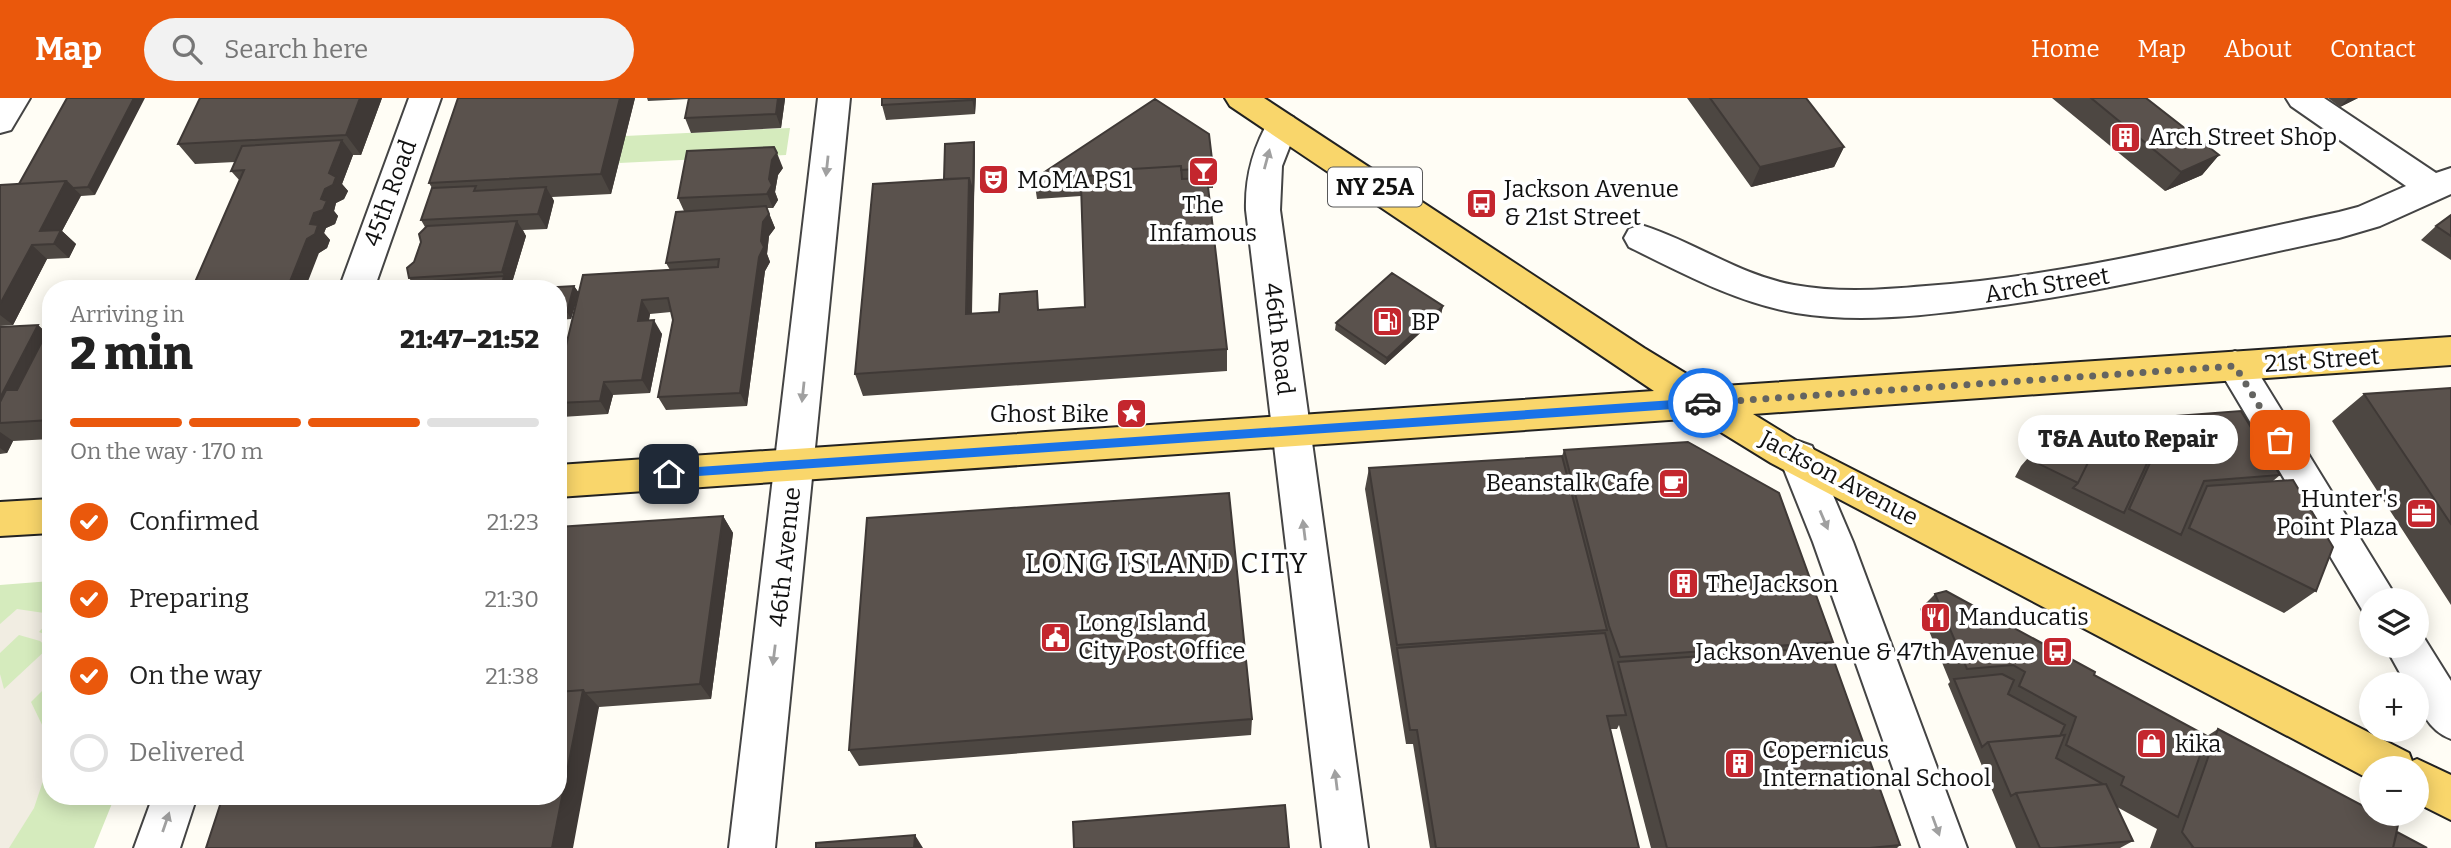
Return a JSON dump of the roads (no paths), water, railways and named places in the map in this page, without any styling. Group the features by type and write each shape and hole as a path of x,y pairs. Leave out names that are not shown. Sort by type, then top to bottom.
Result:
{"main road":[{"name":"Jackson Avenue","path":"1241,98 1621,352 1704,403 1798,457 2370,756"},
{"name":"21st Street","path":"567,480 2451,351"},
{"path":"0,519 42,517"},
{"path":"2429,786 2451,798"}],"street":[{"path":"0,122 15,98"},
{"name":"45th Road","path":"359,280 425,98"},
{"name":"46th Avenue","path":"751,848 834,98"},
{"path":"2302,98 2442,184"},
{"name":"46th Road","path":"1282,125 1269,152 1261,194 1345,848"},
{"name":"Arch Street","path":"1641,238 1698,266 1765,292 1835,304 1908,303 2064,284 2120,274 2368,217 2442,184"},
{"path":"2235,366 2371,588"},
{"path":"1798,457 1833,542 1944,848"},
{"path":"2413,658 2451,719"},
{"path":"157,848 172,805"}],"place":[{"name":"Arch Street Shop","path":"2126,137"},
{"name":"The Infamous","path":"1203,171"},
{"name":"MoMA PS1","path":"994,180"},
{"name":"Jackson Avenue & 21st Street","path":"1481,203"},
{"name":"BP","path":"1388,322"},
{"name":"Ghost Bike","path":"1132,414"},
{"name":"T&A Auto Repair","path":"2280,440"},
{"name":"Beanstalk Cafe","path":"1673,483"},
{"name":"Hunter's Point Plaza","path":"2421,513"},
{"name":"The Jackson","path":"1683,584"},
{"name":"Manducatis","path":"1935,617"},
{"name":"Long Island City Post Office","path":"1055,637"},
{"name":"Jackson Avenue & 47th Avenue","path":"2058,652"},
{"name":"kika","path":"2152,744"},
{"name":"Copernicus International School","path":"1739,764"}],"district":[{"name":"LONG ISLAND CITY","path":"1167,563"}]}
